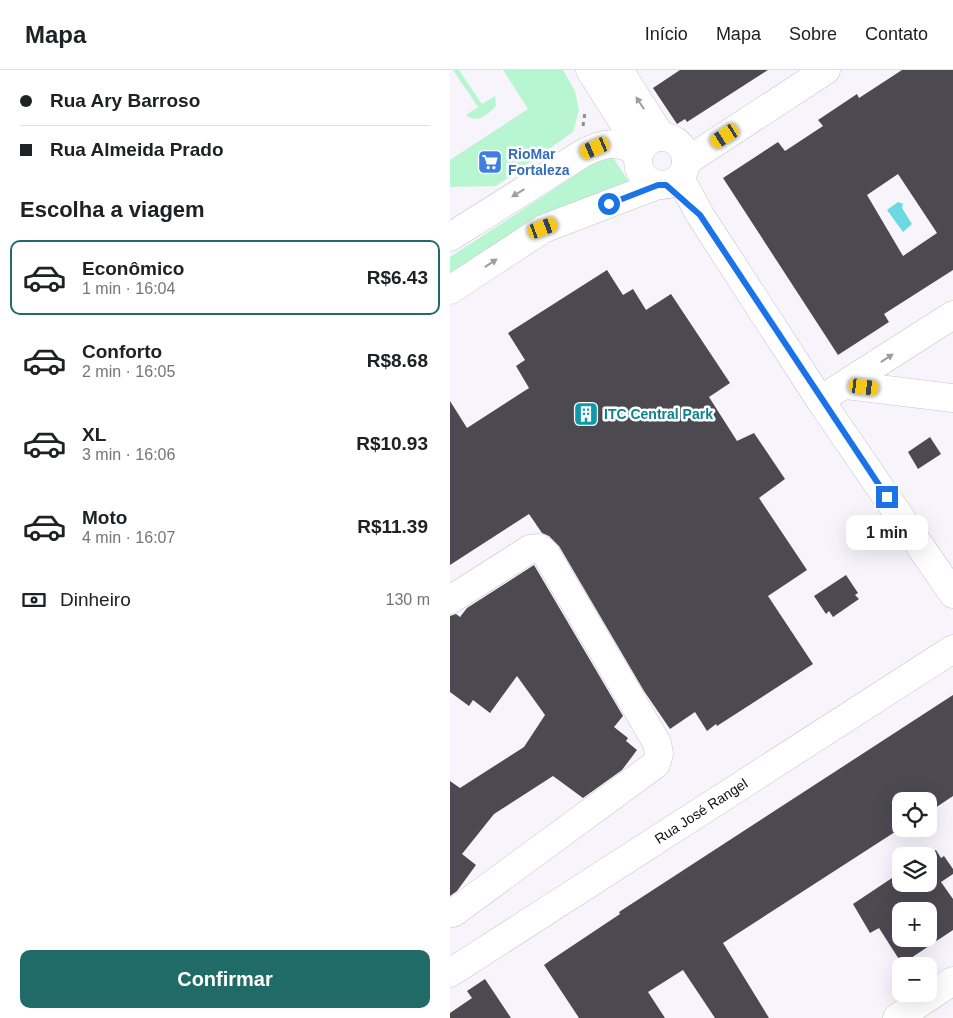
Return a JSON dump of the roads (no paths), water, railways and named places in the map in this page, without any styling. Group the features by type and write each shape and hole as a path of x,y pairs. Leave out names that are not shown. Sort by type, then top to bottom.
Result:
{"street":[{"path":"450,290 543,228 673,177 826,70"},
{"path":"599,83 647,146"},
{"path":"450,237 583,140 596,134 600,120 599,83"},
{"path":"583,140 605,144 647,146 676,140 682,146 673,177"},
{"path":"647,146 638,160 641,173 645,179 673,177"},
{"path":"673,177 700,215 820,400 953,594"},
{"path":"820,400 953,315"},
{"path":"846,385 953,398"},
{"path":"450,600 530,549 539,548 546,554 652,734 657,743 659,754 656,764 453,913"},
{"name":"Rua José Rangel","path":"450,974 953,649"},
{"path":"897,1018 953,981"}],"water":[{"path":"898,202 903,204 902,208 912,224 903,232 887,210"}],"place":[{"name":"RioMar Fortaleza","path":"490,162"},
{"name":"ITC Central Park","path":"586,414"}]}
